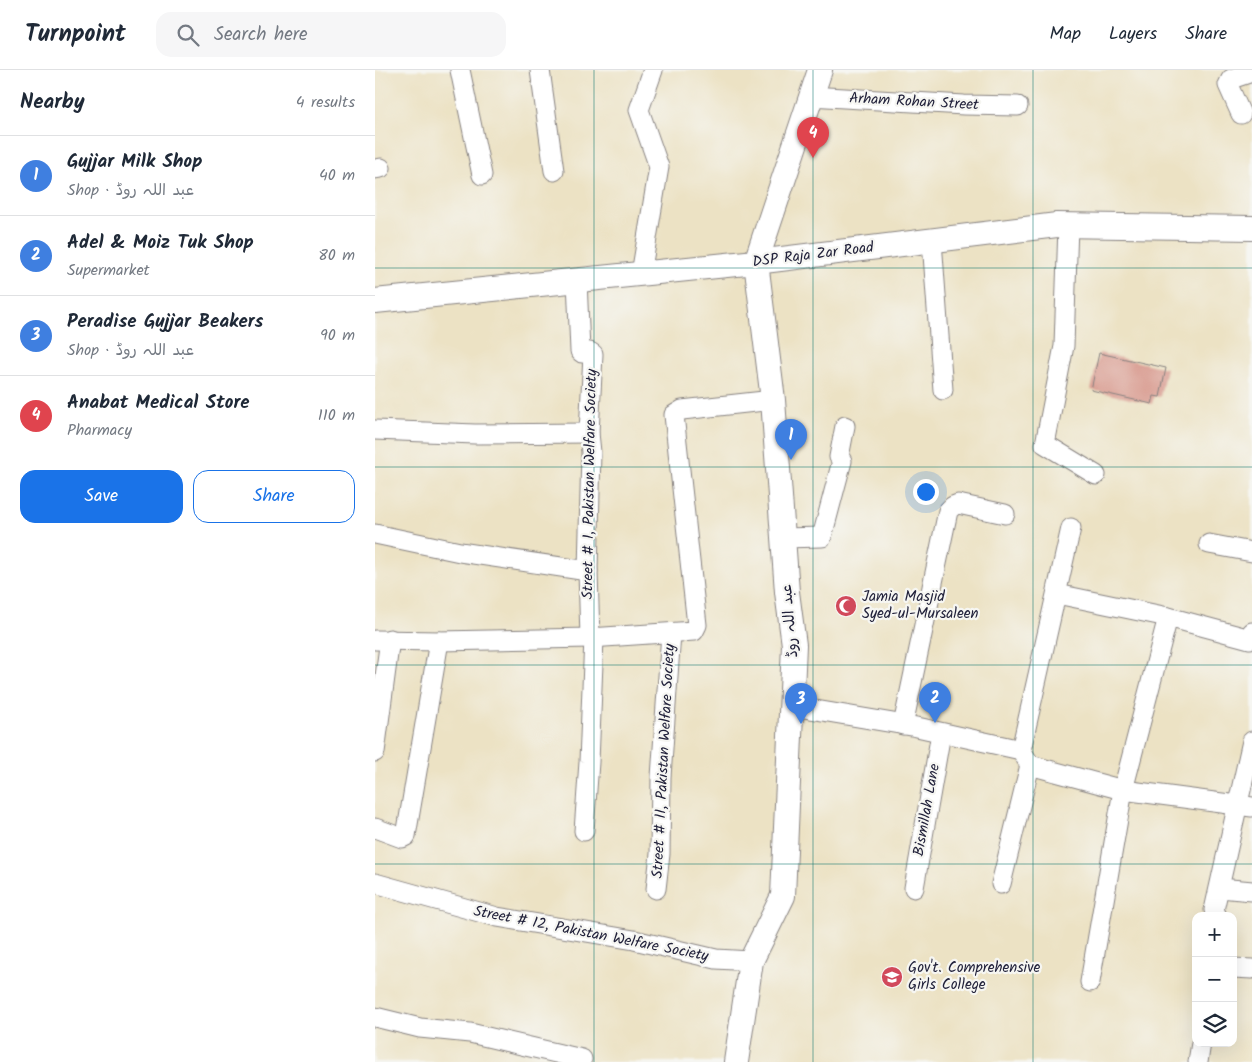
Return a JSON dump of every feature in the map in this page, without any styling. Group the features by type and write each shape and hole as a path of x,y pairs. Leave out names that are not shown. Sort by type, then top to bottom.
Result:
{"street":[{"path":"459,70 481,175"},
{"path":"540,70 554,171"},
{"path":"641,274 659,167 639,110 653,70"},
{"path":"755,262 820,70"},
{"path":"1241,114 1228,82 1231,79 1252,72"},
{"name":"Arham Rohan Street","path":"810,96 964,105 1018,106"},
{"name":"DSP Raja Zar Road","path":"375,301 755,262 1057,225 1252,228"},
{"path":"1068,225 1064,346 1045,444 1096,475"},
{"path":"932,240 943,390"},
{"name":"عبد اللہ روڈ","path":"735,1062 751,961 783,896 795,645 787,592 773,400 755,262"},
{"name":"Street # 1, Pakistan Welfare Society","path":"577,280 580,351 593,354 589,432 591,452 588,570 592,638 589,762 584,831"},
{"path":"375,752 382,640 439,641 592,638 694,631 697,625 674,415 682,410 773,400"},
{"path":"783,538 823,537 841,461 839,457 845,426"},
{"path":"375,430 475,434 589,432"},
{"path":"903,725 948,511 958,504 1005,514"},
{"path":"1001,884 1071,528"},
{"path":"375,534 460,552 588,570"},
{"path":"1209,544 1252,552"},
{"path":"1057,594 1168,617 1250,640 1252,632"},
{"path":"1089,982 1123,790 1168,617"},
{"name":"Street # 11, Pakistan Welfare Society","path":"657,889 660,854 661,777 671,633"},
{"path":"375,828 402,838 405,836 439,641"},
{"path":"792,706 941,732 1123,790 1245,806"},
{"name":"Bismillah Lane","path":"914,888 941,732"},
{"path":"1215,912 1219,888 1245,806 1252,741"},
{"name":"Street # 12, Pakistan Welfare Society","path":"375,883 497,917 634,940 716,959 751,961"},
{"path":"1219,888 1252,891"},
{"path":"1237,968 1252,969"},
{"path":"375,1017 420,1028 470,1033 582,1059"},
{"path":"1198,1062 1200,1047"}],"building":[{"path":"1099,353 1166,368 1160,397 1154,396 1152,404 1091,390"}],"place":[{"name":"Anabat Medical Store","path":"813,158"},
{"name":"Gujjar Milk Shop","path":"791,460"},
{"name":"Jamia Masjid Syed-ul-Mursaleen","path":"846,606"},
{"name":"Adel & Moiz Tuk Shop","path":"935,723"},
{"name":"Peradise Gujjar Beakers","path":"801,724"},
{"name":"Gov't. Comprehensive Girls College","path":"892,977"}]}
